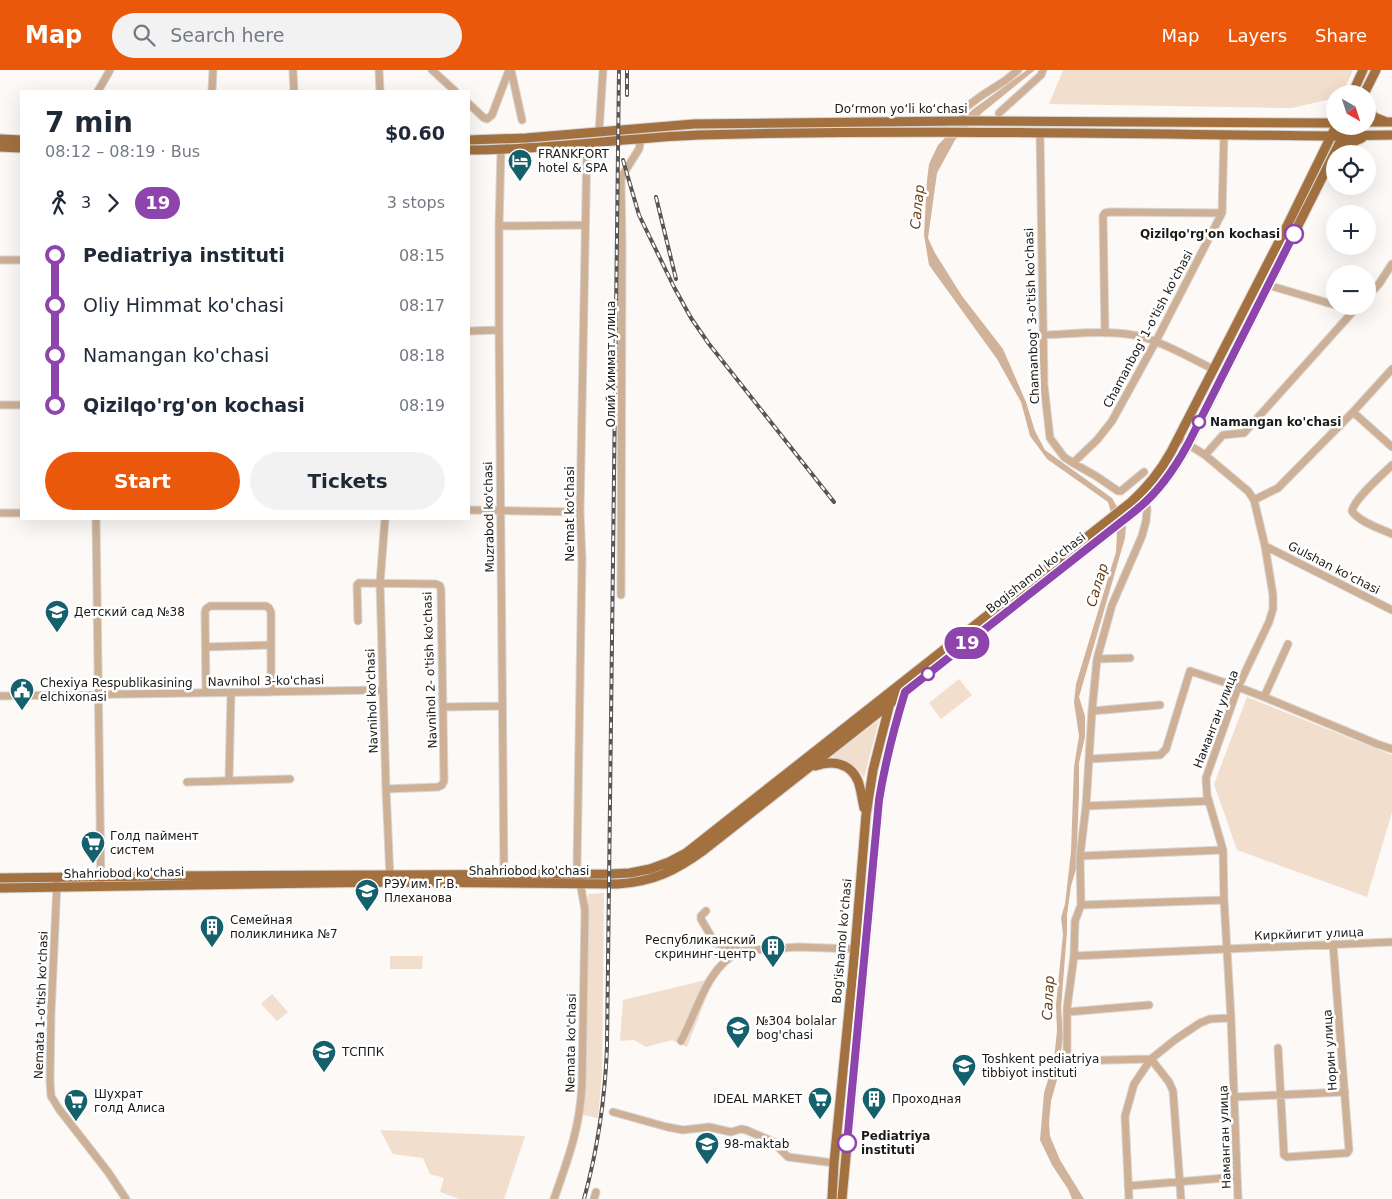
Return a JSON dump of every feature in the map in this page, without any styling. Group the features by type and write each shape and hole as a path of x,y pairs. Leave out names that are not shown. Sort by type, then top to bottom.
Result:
{"main road":[{"path":"1356,85 1363,70"},
{"path":"1369,85 1376,70"},
{"path":"1376,118 1389,122"},
{"path":"888,121 889,132"},
{"name":"Do‘rmon yo‘li ko‘chasi","path":"470,140 508,139 694,124 992,121 1326,125"},
{"path":"1376,122 1389,122"},
{"name":"Do‘rmon yo‘li ko‘chasi","path":"470,150 501,150 697,135 922,132 1372,135"},
{"path":"1349,145 1354,141 1372,135"},
{"name":"Do‘rmon yo‘li ko‘chasi","path":"1376,135 1392,135"},
{"path":"1305,136 1317,144 1321,157"},
{"name":"Bogishamol ko'chasi","path":"895,689 959,643 1105,528 1150,484 1160,471 1178,438 1331,136"},
{"name":"Bogishamol ko'chasi","path":"1340,145 1344,136"},
{"path":"0,139 20,140"},
{"path":"0,147 20,148"},
{"name":"Bogishamol ko'chasi","path":"1105,528 1135,511 1146,502 1167,478 1188,444 1326,174"},
{"name":"Bogishamol ko'chasi","path":"905,692 959,643"},
{"path":"895,689 905,692"},
{"name":"Shahriobod ko'chasi","path":"579,879 617,884 637,882 673,870 704,850 805,770 895,689"},
{"name":"Bog'ishamol ko'chasi","path":"832,1199 866,815 873,770 895,689"},
{"name":"Shahriobod ko'chasi","path":"0,878 57,882 390,878 579,879 637,872 675,859 863,719 890,704 905,692"},
{"name":"Bog'ishamol ko'chasi","path":"842,1199 878,809 884,768 905,692"},
{"path":"805,770 829,762 848,768 859,782 866,815"},
{"path":"860,878 871,879"},
{"name":"Shahriobod ko'chasi","path":"0,888 57,882"},
{"path":"848,1011 859,1012"},
{"path":"845,1046 856,1047"}],"street":[{"path":"99,90 110,70"},
{"path":"212,90 213,70"},
{"path":"293,70 294,90"},
{"path":"379,70 380,90"},
{"path":"432,70 454,90"},
{"path":"470,105 487,119 492,116 510,70"},
{"path":"510,70 522,120"},
{"path":"599,132 603,70"},
{"path":"962,121 965,108 1018,70"},
{"path":"998,114 1042,75 1044,70"},
{"name":"Chamanbog' 3-o'tish ko'chasi","path":"1040,133 1042,334 1044,384 1050,438 1064,457 1118,491 1121,491 1144,472"},
{"name":"Chamanbog' 1-o'tish ko'chasi","path":"1073,463 1097,440 1112,421 1156,342 1222,213 1224,135"},
{"name":"Олий Химмат улица","path":"621,595 621,181 622,176 639,149 642,139"},
{"name":"Ne'mat ko'chasi","path":"579,879 582,560 580,512 587,144"},
{"name":"Muzrabod ko'chasi","path":"501,150 499,330 504,879"},
{"path":"1105,333 1103,216 1105,213 1222,213"},
{"path":"499,226 585,225"},
{"path":"0,260 20,260"},
{"path":"1376,287 1392,264"},
{"path":"1268,285 1326,302"},
{"path":"1205,455 1225,434 1244,433 1350,315"},
{"path":"470,331 499,330"},
{"path":"1042,334 1105,333 1141,337 1156,342 1213,369"},
{"path":"1254,500 1278,488 1353,412 1392,369"},
{"path":"0,406 20,405"},
{"path":"1353,412 1392,447"},
{"name":"Наманган улица","path":"1178,438 1205,455 1248,491 1254,500 1265,546 1273,595 1273,609 1269,622 1238,687 1206,778 1206,790 1222,850 1238,1199"},
{"path":"1392,465 1358,500 1353,506 1352,511 1370,525 1392,534"},
{"path":"1139,495 1146,502 1146,520 1142,536 1112,605 1097,659 1086,806 1080,856 1080,905 1075,920 1074,956 1067,1012 1067,1061 1151,1059"},
{"path":"470,510 580,512"},
{"path":"0,513 20,513"},
{"path":"96,520 101,882"},
{"name":"Navnihol ko'chasi","path":"385,520 380,583 390,878"},
{"name":"Gulshan ko'chasi","path":"1265,546 1391,608"},
{"name":"Navnihol 2- o'tish ko'chasi","path":"358,621 357,585 359,583 436,584 440,586 444,707 444,781 438,787 386,788"},
{"path":"206,693 205,612 210,606 266,606 269,608 271,612 271,692"},
{"path":"1264,697 1288,644"},
{"path":"206,647 271,645"},
{"path":"1097,659 1130,658"},
{"path":"1089,759 1160,756 1166,749 1190,672 1238,687 1392,749"},
{"name":"Navnihol 3-ko'chasi","path":"0,696 383,690"},
{"path":"229,780 230,693"},
{"path":"1092,711 1160,705"},
{"path":"444,707 502,706"},
{"path":"186,782 290,779"},
{"path":"1086,806 1209,800"},
{"path":"1080,856 1222,850"},
{"name":"Nemata ko'chasi","path":"554,1199 575,1137 582,1095 585,910 579,879"},
{"name":"Nemata 1-o'tish ko'chasi","path":"57,882 51,1013 51,1096 126,1199"},
{"path":"1080,905 1224,900"},
{"path":"706,911 701,916 701,919 715,943 740,951"},
{"name":"Киркйигит улица","path":"1074,956 1392,942"},
{"name":"Норин улица","path":"1280,1095 1284,1155 1286,1157 1347,1153 1349,1150 1333,944"},
{"path":"681,1041 717,969 730,955 740,951 798,947 854,949"},
{"path":"1067,1012 1150,1005"},
{"path":"1129,1199 1125,1116 1134,1084 1151,1059 1176,1039 1200,1023 1210,1019 1231,1018"},
{"path":"1278,1048 1280,1095"},
{"path":"1151,1059 1169,1082 1173,1091 1180,1199"},
{"path":"1234,1097 1344,1092"},
{"path":"614,1112 683,1130 709,1127 731,1132 741,1129 746,1130 772,1141 788,1157 834,1162"},
{"path":"1128,1186 1238,1177"}],"shaded area":[{"name":"Салар","path":"1027,70 1035,70 983,112 955,140 937,173 928,238 935,253 962,296 1003,349 1026,402 1035,431 1045,450 1112,498 1126,527 1125,538 1079,697 1085,716 1085,737 1079,763 1076,869 1071,886 1067,915 1061,1008 1063,1037 1057,1080 1051,1101 1049,1123 1050,1136 1060,1160 1084,1199 1072,1199 1040,1140 1044,1093 1054,1060 1057,1031 1056,1005 1063,934 1061,918 1065,904 1071,852 1074,767 1079,736 1074,702 1076,684 1116,552 1117,534 1108,502 1047,459 1030,436 1021,402 997,359 929,265 924,235 929,164 938,145 972,110"},
{"path":"1063,70 1353,70 1346,85 1326,85 1326,100 1292,108 1049,104"},
{"path":"959,679 972,695 941,719 929,703"},
{"path":"1247,697 1392,755 1392,812 1367,897 1237,850 1214,784"},
{"path":"879,720 864,778 852,765 832,756"},
{"path":"604,893 602,1073 598,1118 583,1115 586,1073 588,894"},
{"path":"390,956 423,956 422,969 390,969"},
{"path":"714,978 687,1047 672,1040 646,1047 634,1040 620,1041 623,1000"},
{"path":"272,994 288,1012 277,1021 261,1004"},
{"path":"380,1130 525,1136 504,1199 459,1199 440,1192 444,1178 430,1174 423,1158 393,1154"}],"railway":[{"path":"584,1199 600,1123 605,1086 607,1047 619,70"},
{"path":"627,70 627,95"},
{"path":"623,160 639,215 691,318 709,344 834,502"},
{"path":"656,197 676,279"}],"bus line":[{"name":"19","path":"847,1143 879,800 887,755 905,692 1135,511 1158,489 1172,471 1188,444 1294,234"}],"place":[{"name":"FRANKFORT hotel & SPA","path":"520,182"},
{"name":"Qizilqo'rg'on kochasi","path":"1294,234"},
{"name":"Namangan ko'chasi","path":"1199,422"},
{"name":"Детский сад №38","path":"57,633"},
{"name":"Chexiya Respublikasining elchixonasi","path":"22,711"},
{"name":"Голд паймент систем","path":"93,864"},
{"name":"РЭУ им. Г.В. Плеханова","path":"367,912"},
{"name":"Cемейная поликлиника №7","path":"212,948"},
{"name":"Республиканский скрининг-центр","path":"773,968"},
{"name":"№304 bolalar bog'chasi","path":"738,1049"},
{"name":"ТСППК","path":"324,1073"},
{"name":"Toshkent pediatriya tibbiyot instituti","path":"964,1087"},
{"name":"IDEAL MARKET","path":"820,1120"},
{"name":"Проходная","path":"874,1120"},
{"name":"Шухрат голд Алиса","path":"76,1122"},
{"name":"Pediatriya instituti","path":"847,1143"},
{"name":"98-maktab","path":"707,1165"}]}
